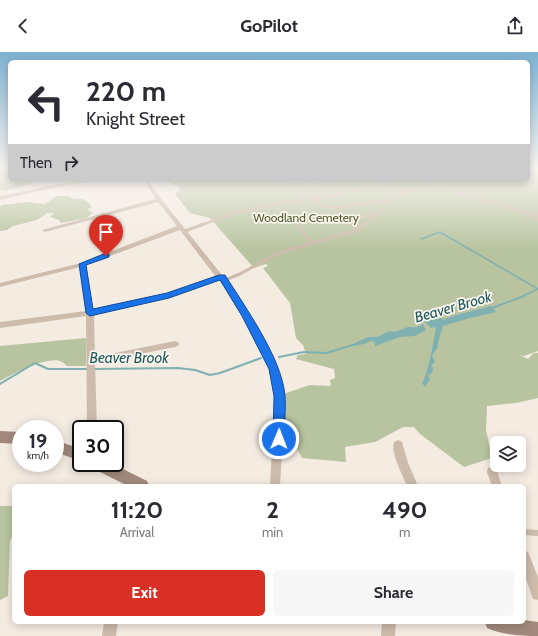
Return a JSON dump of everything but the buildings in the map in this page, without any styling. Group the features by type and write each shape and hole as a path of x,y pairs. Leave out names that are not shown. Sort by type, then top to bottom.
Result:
{"main road":[{"path":"0,437 12,438"},
{"path":"114,472 137,484"},
{"path":"503,624 538,631"}],"street":[{"path":"0,198 13,195"},
{"path":"156,195 223,278 234,294 266,352 278,380 280,396 276,484"},
{"path":"45,230 159,200"},
{"path":"0,285 83,264 183,229"},
{"path":"83,264 90,313 92,420"},
{"path":"0,325 90,313 169,295 223,278"},
{"path":"91,366 175,344"},
{"path":"398,445 403,464 412,484"},
{"path":"492,472 496,484"},
{"path":"530,563 538,594"},
{"path":"109,636 111,624"},
{"path":"388,636 389,624"}],"lane":[{"path":"313,195 326,208 333,209 373,201 390,200"},
{"path":"183,229 260,207 333,195"},
{"path":"223,278 240,274 278,253 344,235 362,227 396,195"},
{"path":"472,195 526,213 538,220"},
{"path":"313,243 302,231 298,223 306,221 336,222 379,212"},
{"path":"526,213 538,214"},
{"path":"526,532 538,533"}],"green space":[{"name":"Woodland Cemetery","path":"176,195 538,195 538,351 524,356 519,355 528,359 534,353 538,353 538,398 516,403 487,406 486,430 490,449 490,459 464,467 420,434 414,427 403,427 375,442 345,447 346,462 302,458 297,449 299,432 283,424 283,394 310,385 331,386 330,380 335,378 334,369 296,359 298,355 306,354 303,345 296,338 290,303 263,268 268,266 266,264 254,268 210,218 190,213"},
{"path":"56,196 70,196 72,199 83,199 92,207 87,209 93,213 86,218 61,223 59,220 50,217 54,213 47,213 37,220 0,231 0,207 2,205 27,202 45,204"},
{"path":"86,338 86,366 67,366 63,362 56,360 49,361 31,366 0,381 0,346"},
{"path":"0,506 12,506 12,536 10,541 8,596 0,600"}],"water":[{"path":"491,306 496,312 443,326 438,347 432,355 435,362 431,365 433,368 432,373 428,375 430,379 425,387 422,383 428,365 436,327 431,328 424,321 441,318 444,320"},
{"path":"423,324 426,330 415,336 400,337 375,346 375,342 371,341 354,346 353,344 368,337 377,337 390,331 395,332 408,327 417,327"}],"waterway":[{"path":"421,239 440,232 538,289 521,297"},
{"name":"Beaver Brook","path":"492,308 524,296"},
{"name":"Beaver Brook","path":"279,357 304,352 326,353 356,344"},
{"name":"Beaver Brook","path":"94,369 178,368 195,370 210,375 220,373 261,358"},
{"name":"Beaver Brook","path":"0,384 35,363 48,369 88,369"}],"route":[{"path":"106,256 83,264 90,313 155,299 222,277 246,315 266,352 278,380 280,396 279,439"}]}
